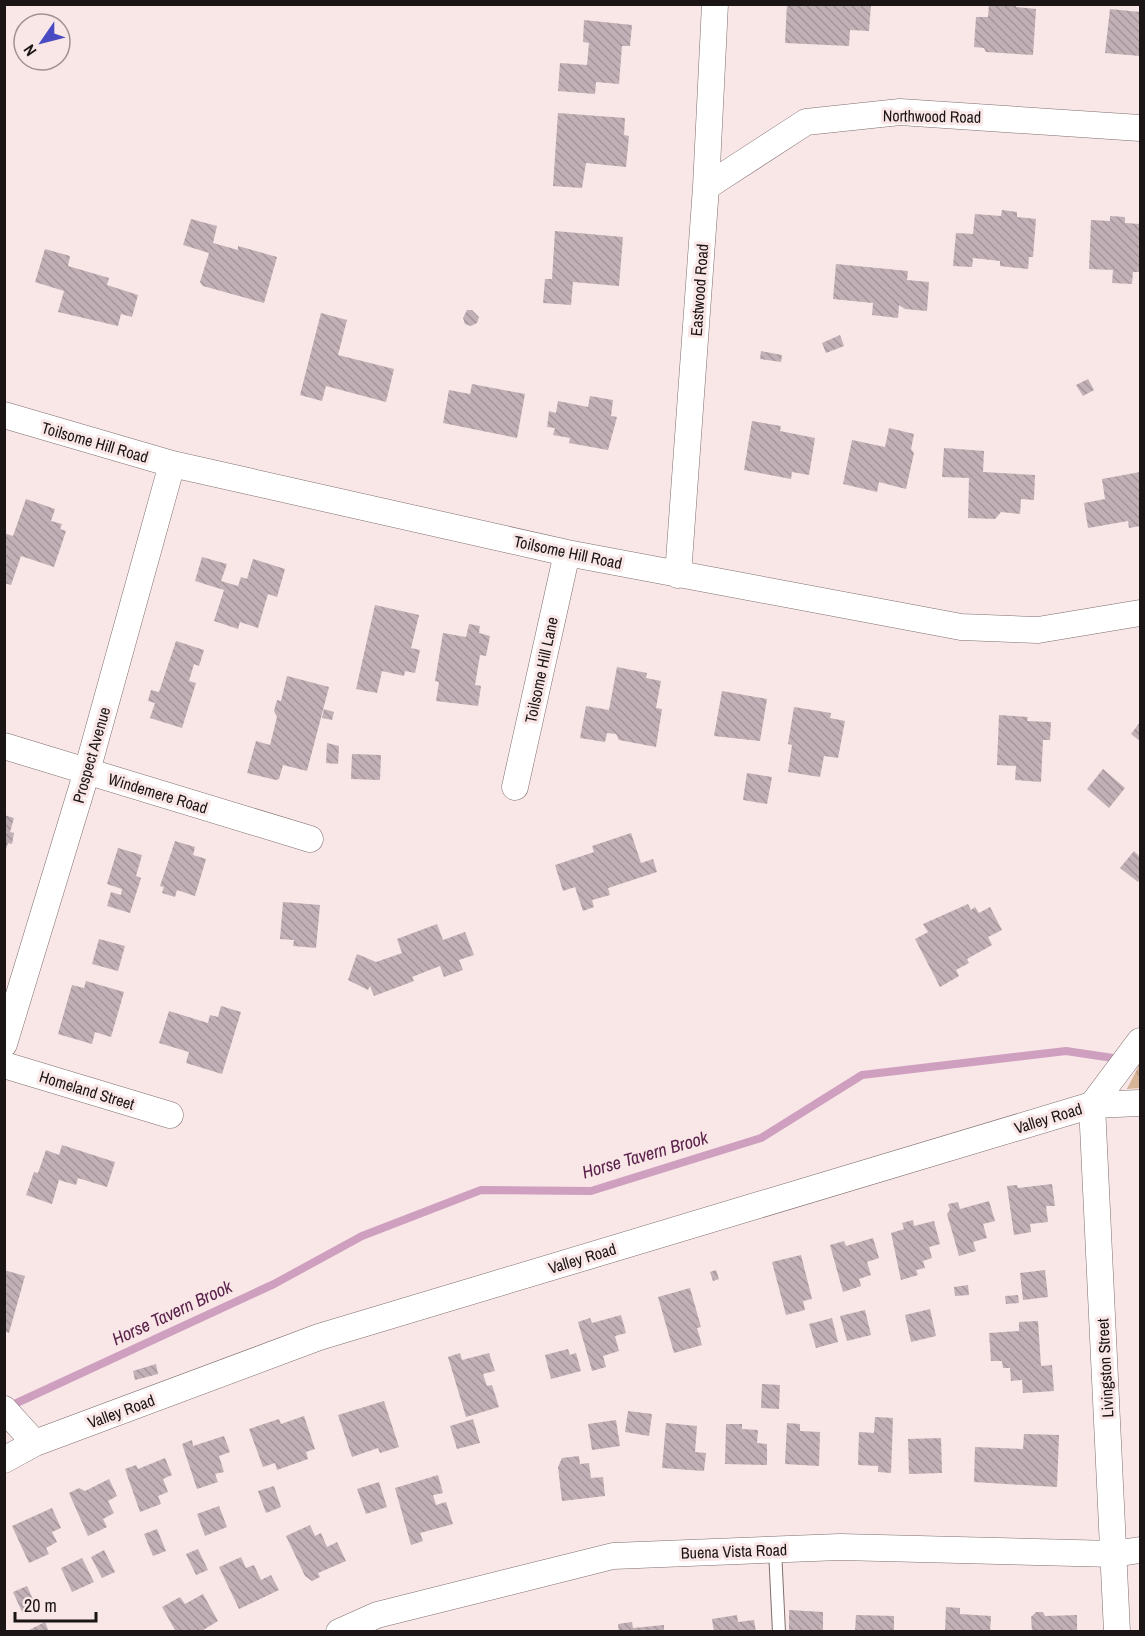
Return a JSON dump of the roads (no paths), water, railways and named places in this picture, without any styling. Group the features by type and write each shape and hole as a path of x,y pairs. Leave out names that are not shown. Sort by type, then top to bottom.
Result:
{"street":[{"name":"Eastwood Road","path":"678,575 706,187 714,4"},
{"name":"Northwood Road","path":"706,187 806,122 900,112 1140,128"},
{"name":"Toilsome Hill Road","path":"4,415 172,464 567,553 961,627 1038,630 1140,613"},
{"name":"Prospect Avenue","path":"4,1044 87,771 172,464"},
{"name":"Toilsome Hill Lane","path":"515,787 567,553"},
{"name":"Windemere Road","path":"4,746 310,840"},
{"name":"Valley Road","path":"4,1460 20,1426 1092,1105 1140,1041"},
{"name":"Homeland Street","path":"4,1065 170,1115"},
{"path":"1092,1105 1140,1103"},
{"name":"Livingston Street","path":"1092,1105 1117,1632"},
{"name":"Buena Vista Road","path":"339,1632 377,1615 613,1556 840,1547 1114,1554 1140,1550"}],"lane":[{"path":"776,1550 779,1632"}],"waterway":[{"name":"Horse Tavern Brook","path":"8,1407 274,1284 362,1236 481,1190 591,1191 761,1138 862,1075 1066,1051 1140,1062"}]}
